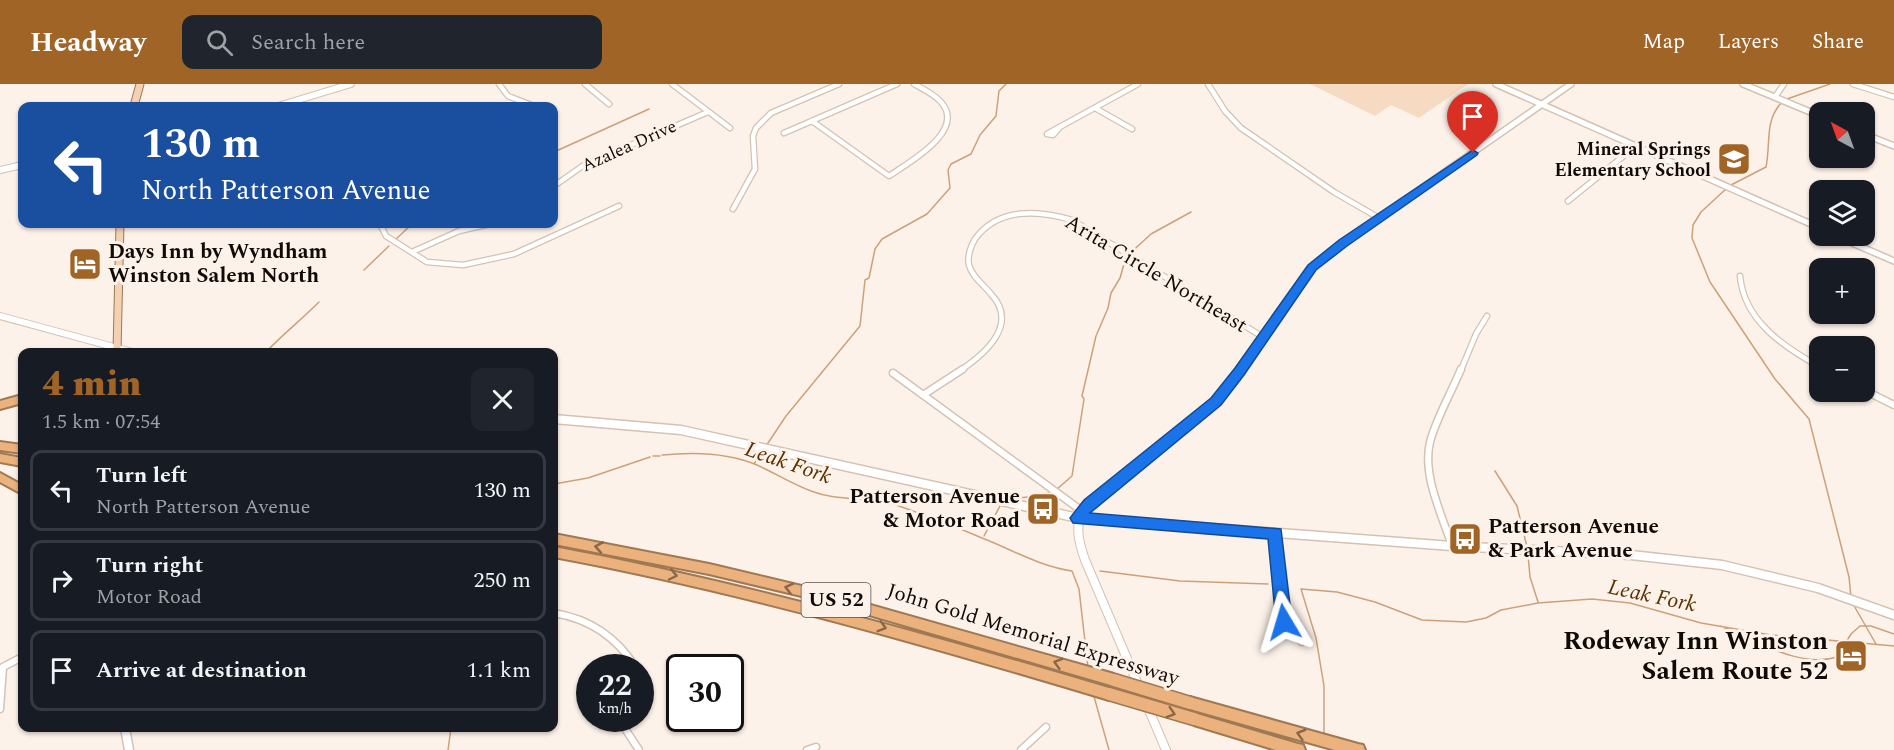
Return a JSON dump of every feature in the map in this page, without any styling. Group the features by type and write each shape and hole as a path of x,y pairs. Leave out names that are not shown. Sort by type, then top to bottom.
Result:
{"highway":[{"path":"0,405 18,400"},
{"path":"0,446 18,448"},
{"path":"0,458 18,461"},
{"path":"0,477 18,488"},
{"name":"John Gold Memorial Expressway","path":"558,540 709,569 804,591 1358,750"},
{"name":"John Gold Memorial Expressway","path":"558,553 775,598 946,645 1298,750"}],"main road":[{"path":"135,102 140,84"},
{"path":"291,102 351,84"},
{"path":"0,170 18,166"},
{"path":"117,348 120,228"},
{"path":"0,316 107,348"},
{"path":"558,419 681,430 1080,515 1275,534 1630,555 1722,565 1818,588 1894,615"},
{"path":"126,732 129,750"}],"street":[{"path":"499,84 508,96 524,102"},
{"path":"585,84 609,104"},
{"path":"672,84 730,129"},
{"path":"733,209 755,169 753,136 756,128 771,113 839,84"},
{"path":"784,133 897,84"},
{"path":"812,121 889,176 944,134 948,124 946,109 942,103 914,84"},
{"path":"1060,127 1138,84"},
{"path":"1208,84 1225,111 1241,128 1334,192 1379,218"},
{"path":"1496,84 1809,223"},
{"path":"1166,750 1085,560 1077,535 1080,515 1207,409 1225,390 1312,267 1571,84"},
{"path":"1743,84 1809,111"},
{"path":"1775,97 1784,84"},
{"path":"1853,84 1894,97"},
{"path":"1095,108 1132,129"},
{"name":"Azalea Drive","path":"558,183 585,165 708,112"},
{"path":"1875,138 1894,146"},
{"path":"1568,201 1636,146"},
{"path":"381,228 386,236 427,262 447,266 463,265 520,252 620,206"},
{"name":"Arita Circle Northeast","path":"923,395 982,354 997,338 1002,320 1000,305 973,272 969,257 974,241 985,228 1007,216 1020,213 1045,213 1076,221 1263,337"},
{"path":"412,252 459,231 472,228"},
{"path":"1859,246 1894,261"},
{"path":"1740,276 1739,285 1743,296 1764,327 1787,348 1809,361"},
{"path":"1452,546 1432,482 1428,461 1430,442 1476,334 1487,316"},
{"path":"893,373 1080,515"},
{"path":"1875,396 1894,405"},
{"path":"1275,534 1284,622 1302,642"},
{"path":"558,614 578,618 608,634 628,654"},
{"path":"0,709 2,668 18,659"},
{"path":"1021,750 1046,727"},
{"path":"627,732 639,750"},
{"path":"807,750 816,747"}],"shaded area":[{"path":"1310,84 1468,84 1419,118 1391,105 1375,116"}],"waterway":[{"path":"766,446 786,416 860,326 865,280 869,278 875,249 882,239 927,214 950,188 948,170 951,164 971,154 980,135 996,116 999,91 1006,84"},
{"path":"1787,99 1830,84"},
{"path":"1731,185 1766,167 1770,125 1776,109 1782,102"},
{"path":"558,150 649,109"},
{"path":"1727,188 1701,212 1693,225 1692,238 1710,282 1775,379 1809,419 1849,577 1851,597"},
{"path":"1056,490 1072,476 1084,399 1082,396 1096,336 1108,308 1111,293 1120,278 1126,257 1151,234 1191,212"},
{"path":"396,239 408,228"},
{"path":"364,270 389,246"},
{"path":"270,348 319,302"},
{"path":"754,464 761,453"},
{"name":"Leak Fork","path":"662,455 710,454 754,464"},
{"name":"Leak Fork","path":"653,456 660,456"},
{"name":"Leak Fork","path":"558,483 588,478 650,457"},
{"name":"Leak Fork","path":"754,464 811,491 832,497 896,505 961,529 1037,562 1072,571 1079,589 1088,668"},
{"path":"1495,471 1517,506 1527,547"},
{"path":"1007,499 1038,496 1052,492"},
{"path":"984,536 1001,504"},
{"path":"1528,555 1530,577 1538,602"},
{"name":"Leak Fork","path":"1100,571 1180,581 1268,584"},
{"name":"Leak Fork","path":"1324,734 1324,686 1316,638 1301,589 1337,592 1375,602 1422,620 1466,622 1486,618 1501,610 1538,603 1592,599 1630,603 1721,626"},
{"path":"1853,604 1866,626"},
{"name":"Leak Fork","path":"1721,626 1771,635 1846,642"},
{"path":"1721,626 1777,651 1807,659 1822,660 1837,657 1846,642"},
{"path":"1846,642 1860,626 1866,626"},
{"path":"1866,626 1894,634"},
{"path":"1866,626 1876,644"},
{"path":"1772,636 1784,651"},
{"name":"Leak Fork","path":"1846,642 1894,646"},
{"path":"1093,693 1109,750"},
{"path":"448,750 450,732"}],"place":[{"name":"Mineral Springs Elementary School","path":"1734,159"},
{"name":"Days Inn by Wyndham Winston Salem North","path":"85,264"},
{"name":"Patterson Avenue & Motor Road","path":"1043,509"},
{"name":"Patterson Avenue & Park Avenue","path":"1465,539"},
{"name":"Rodeway Inn Winston Salem Route 52","path":"1851,656"}],"route":[{"path":"1284,622 1275,534 1078,518 1089,504 1216,401 1239,372 1312,267 1473,153"}]}
